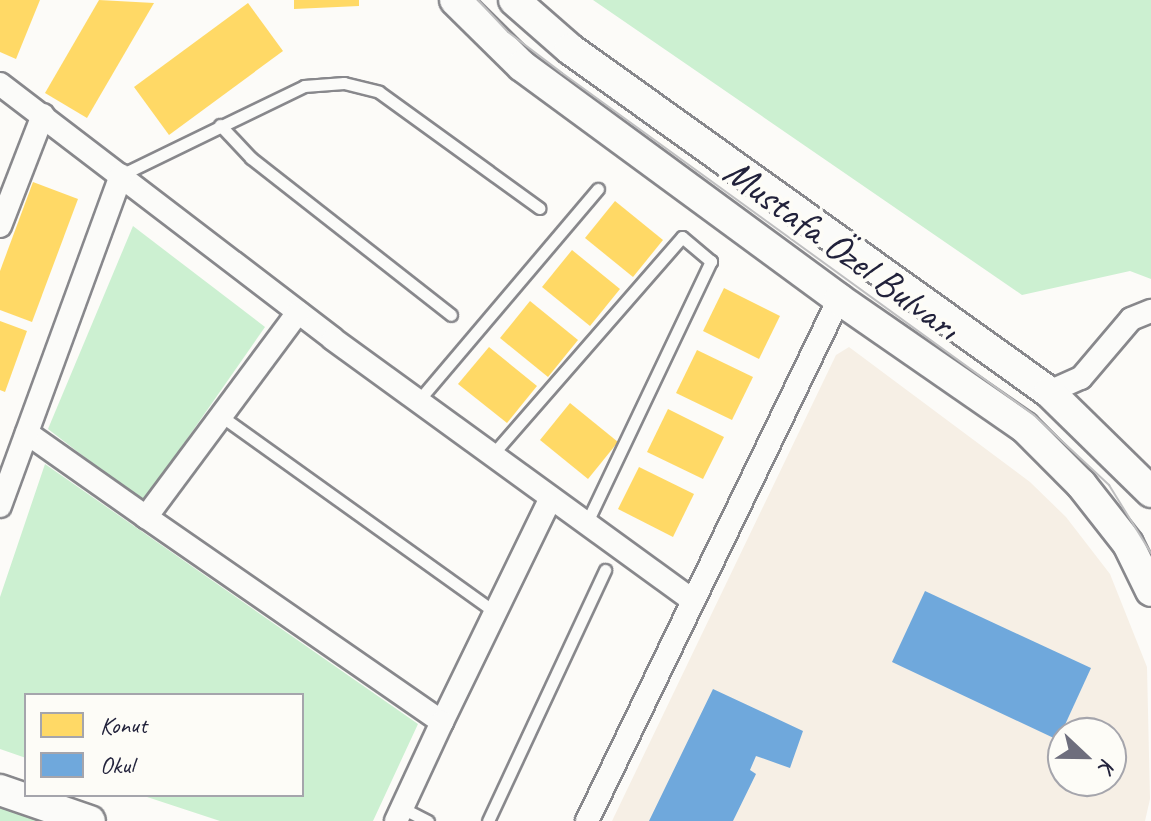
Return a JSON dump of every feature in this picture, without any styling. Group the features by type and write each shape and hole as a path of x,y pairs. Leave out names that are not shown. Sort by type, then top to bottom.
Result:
{"main road":[{"name":"Mustafa Özel Bulvarı","path":"455,0 522,66 839,299 1024,427 1081,484 1128,544 1151,591"},
{"name":"Mustafa Özel Bulvarı","path":"514,0 570,49 1049,392 1151,492"},
{"path":"0,790 90,821"}],"street":[{"path":"0,84 298,312 693,601"},
{"path":"0,226 43,115"},
{"path":"0,506 121,175"},
{"path":"587,821 839,299"},
{"path":"1049,392 1081,378 1131,319 1151,311"},
{"path":"146,517 298,312"},
{"path":"27,433 442,722"},
{"path":"399,814 551,498"}],"lane":[{"path":"121,175 304,86 362,86 379,92 539,208"},
{"path":"220,125 251,158 451,315"},
{"path":"418,401 598,189"},
{"path":"492,455 682,237 711,261 586,524"},
{"path":"221,416 495,612"},
{"path":"488,821 605,570"},
{"path":"399,814 428,821"}],"shaded area":[{"path":"849,347 1030,482 1066,517 1110,574 1147,667 1150,799 1145,821 612,821 836,355"}],"green space":[{"path":"593,0 1151,0 1151,279 1130,271 1022,295"},
{"path":"133,226 265,327 143,502 48,429"},
{"path":"45,464 418,724 373,821 220,821 147,797 304,797 304,693 24,693 24,757 0,749 0,597"},
{"path":"0,805 56,821 0,821"}],"building: Konut":[{"path":"0,0 40,0 16,59 0,52"},
{"path":"99,0 154,3 87,118 45,93"},
{"path":"294,0 359,0 359,6 294,9"},
{"path":"248,3 283,51 169,135 134,87"},
{"path":"33,182 78,199 32,322 0,310 0,271"},
{"path":"615,201 663,240 633,277 585,238"},
{"path":"572,250 620,289 590,326 542,287"},
{"path":"724,288 780,316 759,359 703,331"},
{"path":"530,301 578,340 548,377 500,338"},
{"path":"0,321 27,331 5,392 0,390"},
{"path":"489,347 537,386 507,423 458,384"},
{"path":"697,350 753,377 732,420 676,393"},
{"path":"570,403 618,442 588,479 540,440"},
{"path":"668,409 724,437 703,479 647,452"},
{"path":"639,467 694,494 673,537 618,509"}],"building: Okul":[{"path":"925,591 1091,668 1069,717 1047,717 1047,735 892,662"},
{"path":"713,689 803,731 790,768 756,756 750,770 756,774 733,821 649,821"}],"tram line":[{"path":"478,0 508,32 562,73 1034,415 1109,485 1151,553"}]}
